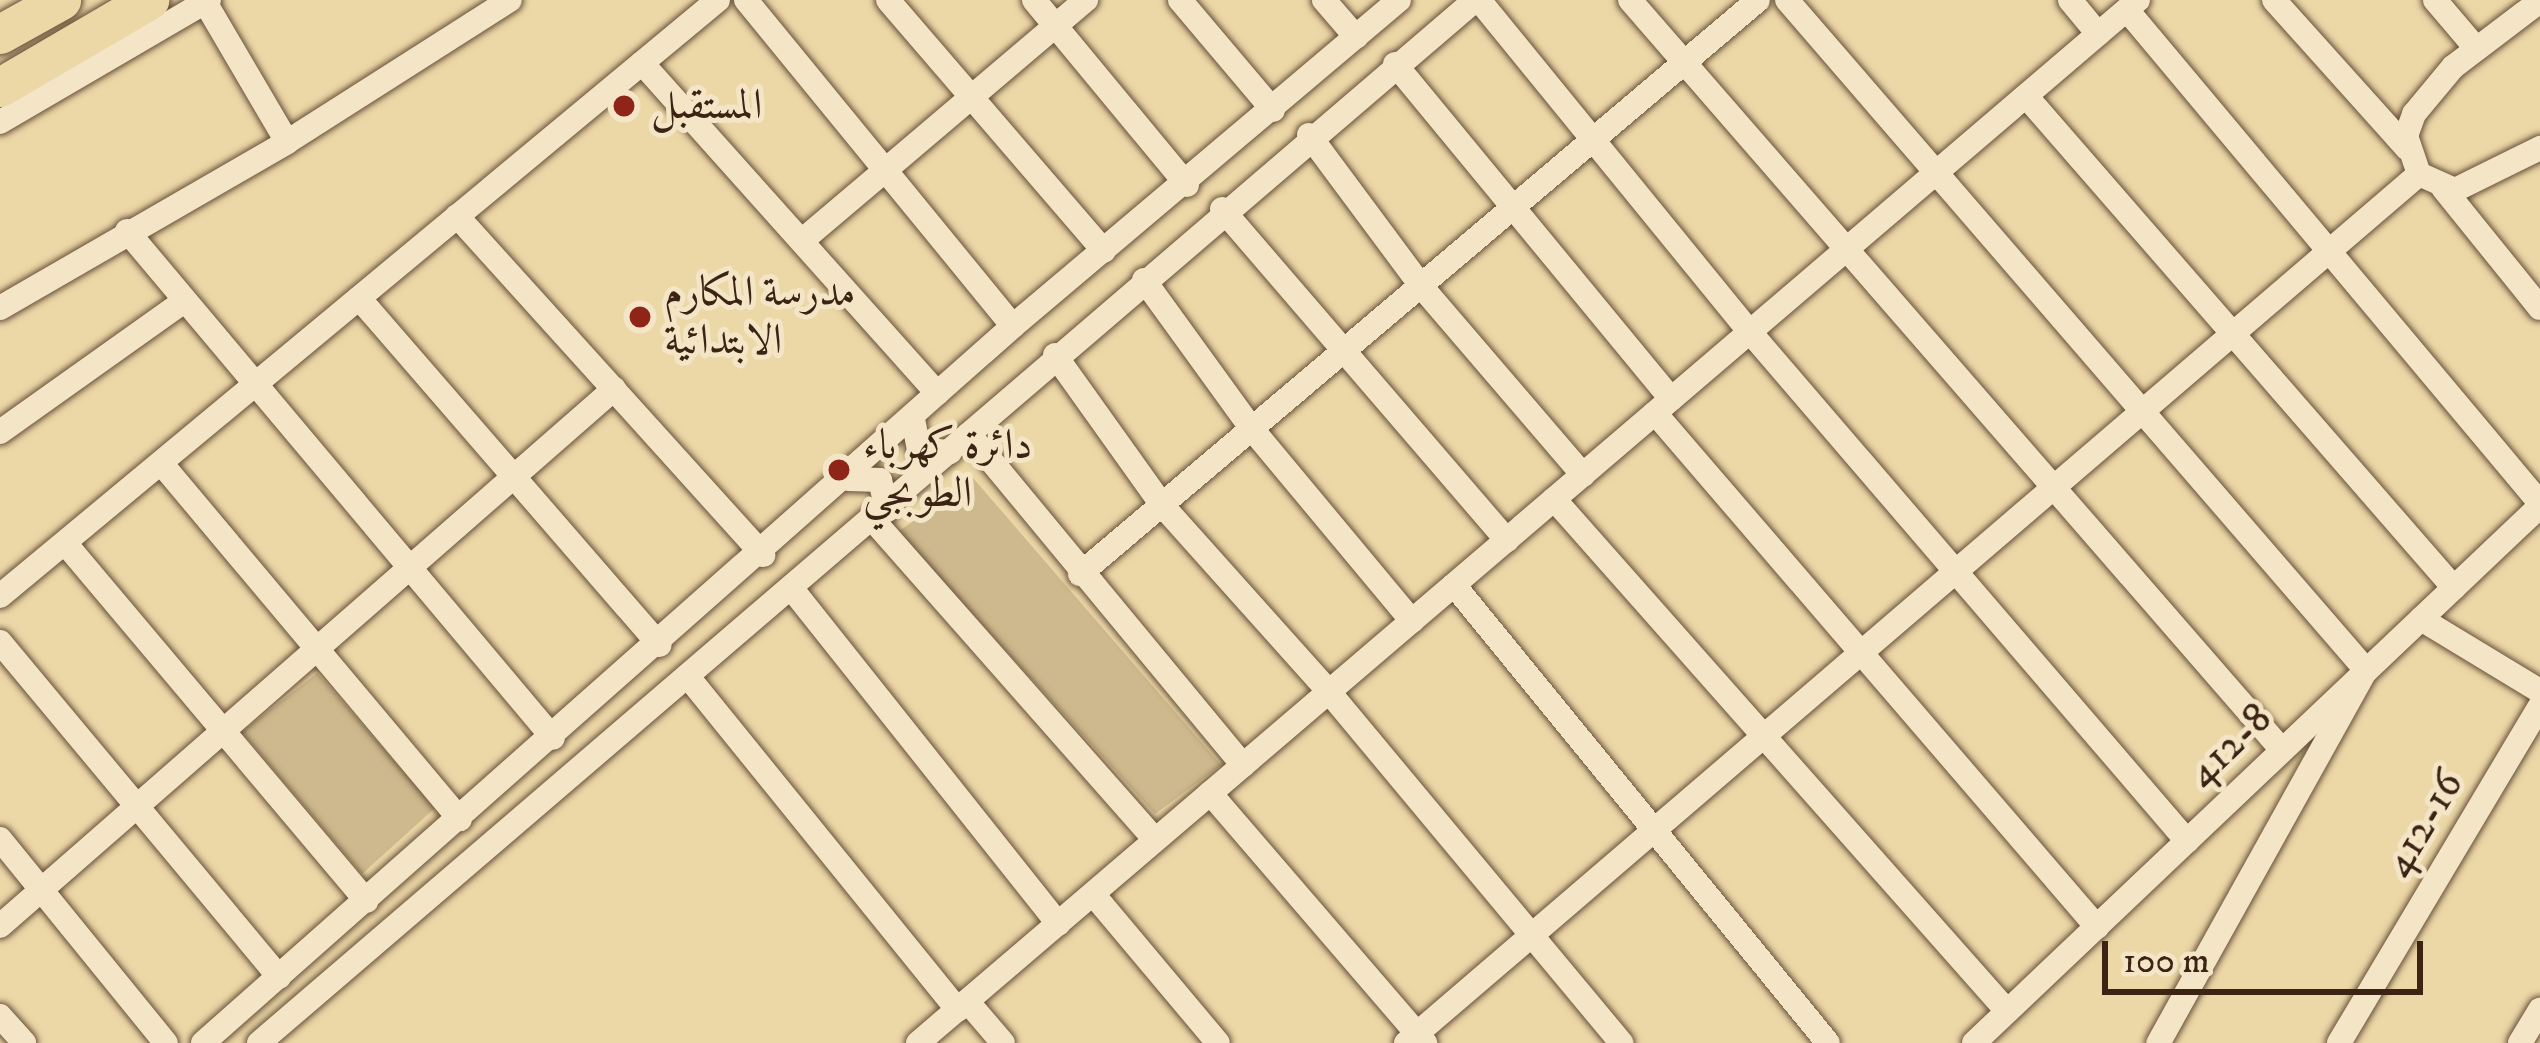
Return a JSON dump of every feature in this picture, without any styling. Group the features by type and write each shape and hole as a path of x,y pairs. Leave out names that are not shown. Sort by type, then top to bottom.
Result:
{"main road":[{"path":"0,34 61,0"},
{"path":"0,87 149,0"}],"street":[{"path":"0,308 287,142 510,0"},
{"path":"0,596 718,0"},
{"path":"746,0 1013,326"},
{"path":"888,0 1104,250"},
{"path":"1034,0 1187,185"},
{"path":"804,239 1086,0"},
{"path":"1180,0 1273,110"},
{"path":"1324,0 1356,37"},
{"path":"203,1043 849,479 1013,326 1187,185 1399,0"},
{"path":"259,1043 881,515 1222,209 1477,0 1750,332 2187,841"},
{"path":"1630,0 1842,253 2282,750"},
{"path":"1081,574 1758,0"},
{"path":"1787,0 2366,670 2158,1043"},
{"path":"2070,0 2098,34"},
{"path":"2274,0 2407,148 2420,174 2443,188 2540,308"},
{"path":"2434,0 2475,47"},
{"path":"0,122 207,1 287,142"},
{"path":"2407,148 2414,114 2475,47 2540,1"},
{"path":"918,1043 2133,5 2540,505"},
{"path":"642,63 937,393"},
{"path":"1395,64 1514,208 1859,656 2097,926"},
{"path":"2026,96 2454,588"},
{"path":"1310,135 1421,286 1583,475"},
{"path":"2443,188 2467,189 2540,148"},
{"path":"1210,793 1416,1040 1532,935 2420,174"},
{"path":"1222,209 1340,355 1507,540"},
{"path":"458,216 763,554"},
{"path":"128,231 554,738"},
{"path":"1144,280 1252,429 1412,621"},
{"path":"359,298 660,645"},
{"path":"0,432 184,301"},
{"path":"1055,355 1162,505 1329,692 1621,1043"},
{"path":"0,926 614,389"},
{"path":"913,419 919,449 950,452"},
{"path":"969,434 1243,765"},
{"path":"160,463 460,819"},
{"path":"849,479 880,480 881,515 1155,840"},
{"path":"1554,499 2007,1012"},
{"name":"412-8","path":"1974,1043 2540,505"},
{"path":"65,543 366,901"},
{"path":"1454,585 1828,1043"},
{"path":"791,589 1058,924"},
{"path":"2421,619 2540,691"},
{"path":"0,642 279,976"},
{"path":"689,678 962,1005 1003,1043"},
{"name":"412-16","path":"2339,1043 2540,706"},
{"path":"485,797 512,826"},
{"path":"0,839 166,1043"},
{"path":"1093,894 1218,1043"},
{"path":"2520,1043 2540,1010"},
{"path":"0,1016 24,1043"}],"shaded area":[{"path":"973,478 1221,765 1155,814 898,532"},
{"path":"317,673 435,808 362,874 242,732"}],"place":[{"name":"المستقبل","path":"624,106"},
{"name":"مدرسة المكارم الابتدائية","path":"640,317"},
{"name":"دائرة كهرباء الطوبجي","path":"839,470"}]}
